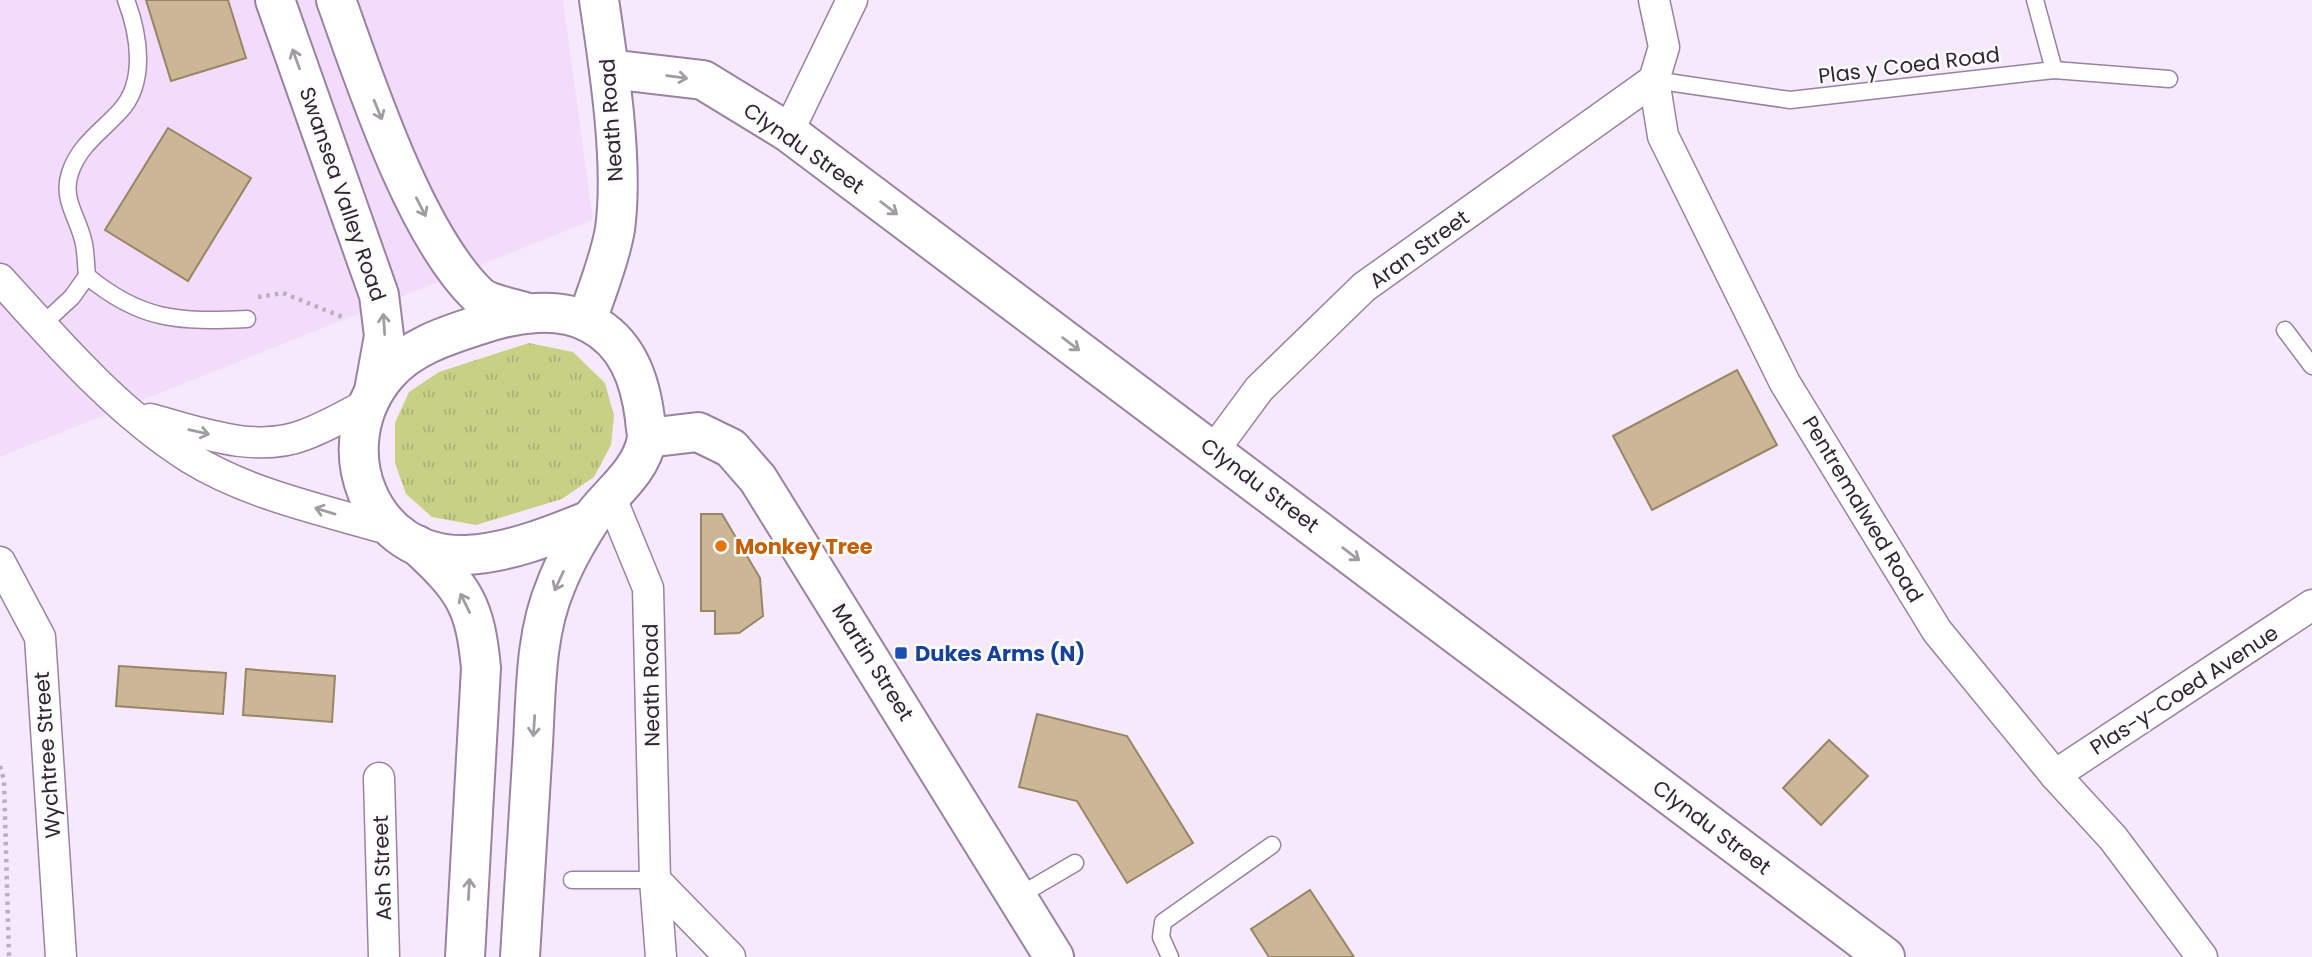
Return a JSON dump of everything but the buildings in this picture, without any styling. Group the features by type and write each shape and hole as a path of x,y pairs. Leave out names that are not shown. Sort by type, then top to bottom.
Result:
{"main road":[{"name":"Swansea Valley Road","path":"275,0 379,295 384,336 371,398 356,444 364,487 403,537 455,580 477,626 481,668 465,957"},
{"path":"336,0 392,145 449,261 480,297 530,314"},
{"name":"Neath Road","path":"587,321 615,230 616,175 609,69 599,0"},
{"name":"Clyndu Street","path":"609,69 703,80 788,132 1885,957"},
{"path":"371,398 410,353 445,336 497,319 530,314 558,314 587,321 614,338 630,364 641,390 647,438 630,474 601,509 555,587 538,658 520,957"},
{"name":"Martin Street","path":"647,438 698,432 731,448 758,479 1054,957"},
{"path":"403,537 464,555 499,550 601,509"}],"street":[{"path":"788,132 852,0"},
{"name":"Pentremalwed Road","path":"1654,0 1664,47 1654,80 1663,136 1786,383 1937,631 2055,775 2113,838 2202,957"},
{"name":"Aran Street","path":"1214,450 1259,388 1364,287 1654,80"},
{"path":"0,279 42,325 133,415 191,459 262,492 403,537"},
{"path":"133,415 239,441 274,442 302,436 371,398"},
{"name":"Neath Road","path":"601,509 648,588 655,880 661,957"},
{"name":"Wychtree Street","path":"0,562 40,637 61,957"},
{"name":"Plas-y-Coed Avenue","path":"2055,775 2312,606"},
{"name":"Ash Street","path":"379,778 384,957"},
{"path":"655,880 730,957"}],"lane":[{"path":"42,325 72,297 87,276 84,243 66,196 71,172 92,136 122,110 138,82 138,46 126,0"},
{"path":"2035,0 2054,69"},
{"name":"Plas y Coed Road","path":"1654,80 1790,100 2054,69 2169,79"},
{"path":"87,276 131,307 156,316 191,322 247,319"},
{"path":"2285,330 2312,366"},
{"path":"1170,957 1161,937 1163,922 1272,845"},
{"path":"1017,897 1075,863"},
{"path":"572,880 655,880"}],"path":[{"path":"247,319 260,295 283,293 357,322"},
{"path":"0,766 4,780 9,957"}],"shaded area":[{"path":"0,0 563,0 593,220 0,457"}],"green space":[{"path":"529,343 573,352 605,383 614,416 611,445 594,477 562,499 476,525 432,517 406,494 395,463 395,423 409,392 439,372"}],"place":[{"name":"Monkey Tree","path":"721,546"},
{"name":"Dukes Arms (N)","path":"901,653"}]}
